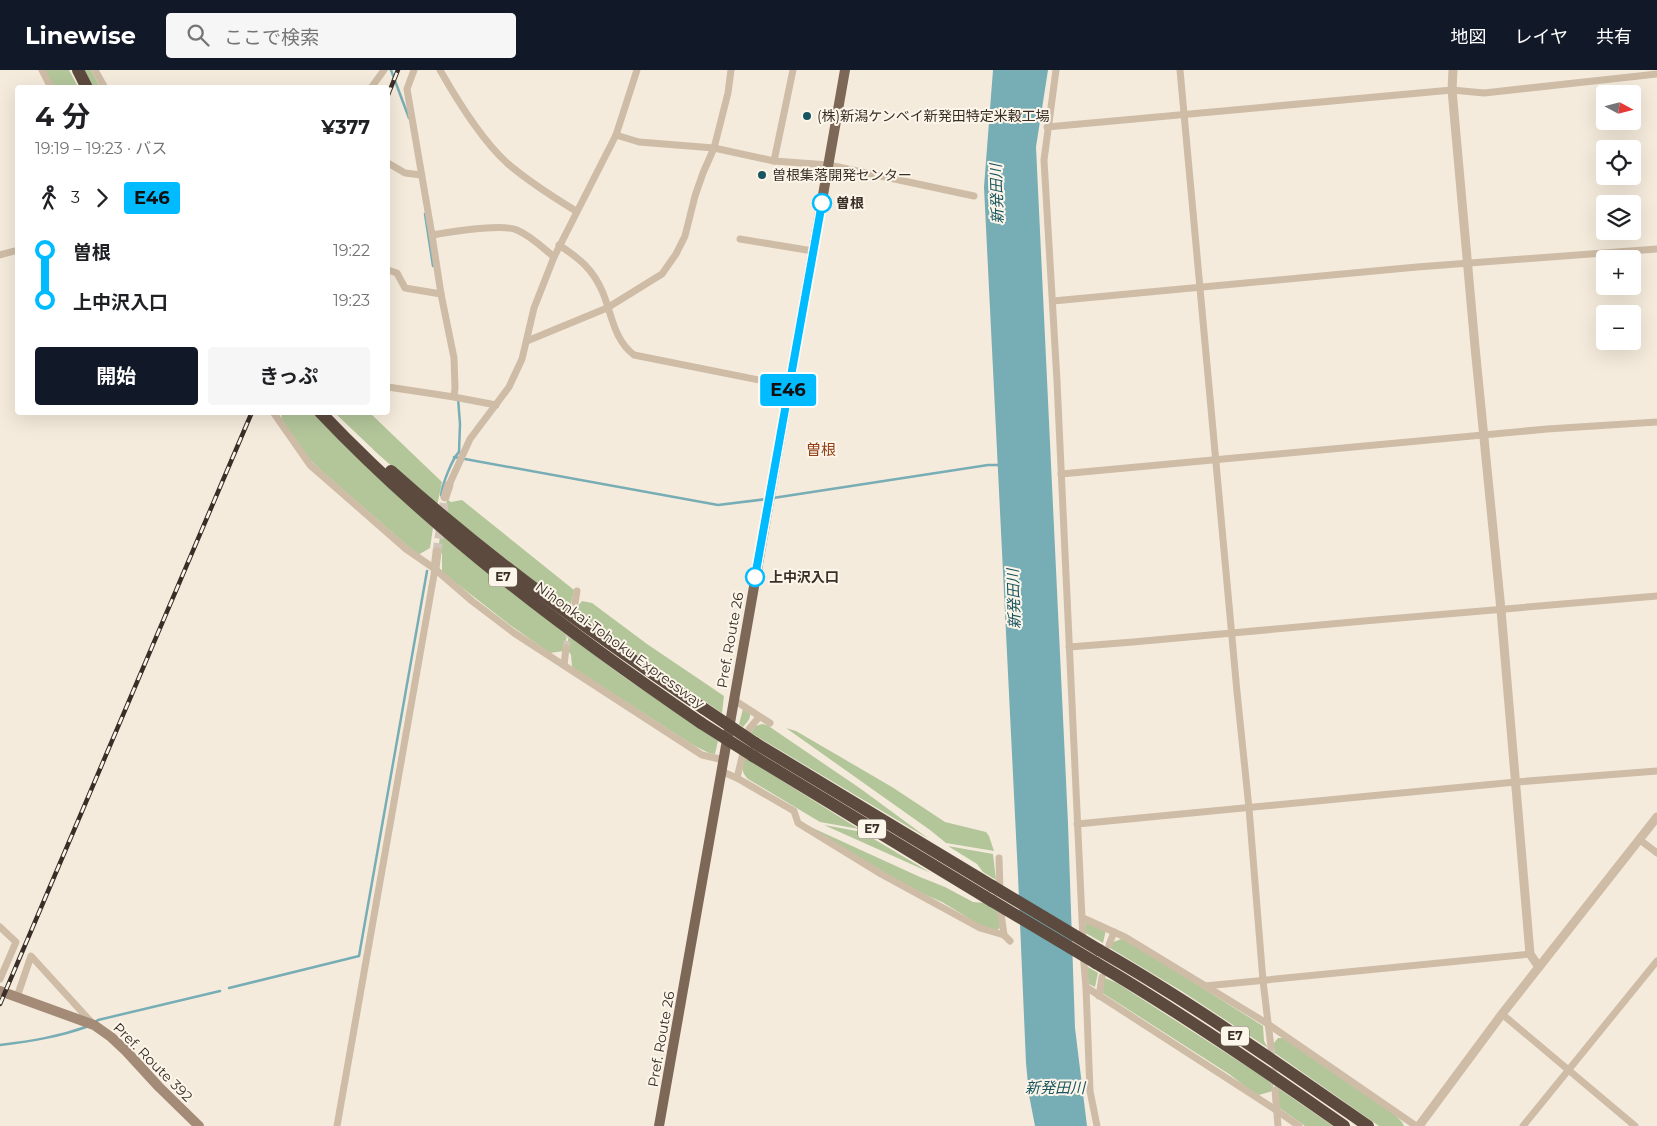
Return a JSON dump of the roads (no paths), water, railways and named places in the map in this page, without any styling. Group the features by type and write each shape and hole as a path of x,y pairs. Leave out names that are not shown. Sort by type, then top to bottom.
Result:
{"highway":[{"path":"71,70 78,85"},
{"path":"78,70 86,85"},
{"name":"Nihonkai-Tohoku Expressway","path":"323,415 382,474 463,545 578,636 701,723 1126,981 1344,1126"},
{"name":"Nihonkai-Tohoku Expressway","path":"333,415 383,464 433,509 468,537 596,634 703,708 756,743 992,886 1104,947"},
{"name":"E7","path":"1104,947 1368,1126"}],"main road":[{"name":"Pref. Route 26","path":"660,1126 845,70"},
{"name":"Pref. Route 392","path":"0,990 94,1025 126,1051 199,1126"}],"street":[{"path":"42,70 50,85"},
{"path":"95,70 102,85"},
{"path":"373,85 384,70"},
{"path":"414,70 407,88 441,294 454,358 454,396"},
{"path":"440,70 486,140 506,162 576,211"},
{"path":"445,497 470,439 509,387 522,359 534,308 554,257 616,135 637,70"},
{"path":"527,341 607,308 662,274 676,254 685,236 695,196 714,148 728,93 731,70"},
{"path":"774,161 793,70"},
{"path":"1056,70 1044,160 1053,301 1090,1091 1097,1126"},
{"path":"1180,70 1231,633 1249,808 1263,981 1271,1047"},
{"path":"1453,70 1452,90 1501,610 1530,954 1539,967"},
{"path":"1047,127 1452,90 1484,93 1657,74"},
{"path":"616,135 639,142 714,148 774,161 829,165 974,196"},
{"path":"390,164 405,173 421,175"},
{"path":"432,235 491,228 515,228 554,257"},
{"path":"740,239 813,251"},
{"path":"559,246 580,259 591,272 603,293 622,345 634,355 789,386"},
{"path":"1053,301 1468,263 1657,249"},
{"path":"0,255 15,251"},
{"path":"390,271 397,273 405,288 441,294"},
{"path":"390,387 454,396 496,405"},
{"path":"275,415 310,465 406,549 435,569 472,602 514,633 702,755 724,760"},
{"path":"1061,474 1484,434 1657,422"},
{"path":"337,1126 437,552"},
{"path":"575,604 577,591"},
{"path":"1069,647 1657,596"},
{"path":"564,665 566,648"},
{"path":"734,700 770,723"},
{"path":"737,778 749,729 759,717"},
{"path":"1077,824 1516,782 1657,771"},
{"path":"722,772 737,778 794,811 798,823 881,874 980,928 1004,935 1010,941"},
{"path":"1082,918 1125,937 1268,1024 1417,1126 1502,1014 1657,817"},
{"path":"1640,840 1657,853"},
{"path":"999,858 1001,914 1004,935"},
{"path":"0,927 16,942 0,979"},
{"path":"1104,947 1114,932"},
{"path":"1206,986 1530,954"},
{"path":"18,997 31,956 94,1025"},
{"path":"1523,1126 1657,961"},
{"path":"1099,996 1102,977"},
{"path":"1086,987 1299,1126"},
{"path":"1502,1014 1635,1126"},
{"path":"1275,1090 1278,1126"}],"water":[{"name":"新発田川","path":"993,70 1048,70 1036,147 1068,823 1075,1028 1087,1126 1035,1126 1029,1095 1026,1063 984,187"}],"waterway":[{"path":"391,70 409,118"},
{"path":"425,214 433,266"},
{"path":"441,495 453,460 459,452 460,424 458,398"},
{"path":"454,457 718,505 767,499"},
{"path":"773,498 988,465 1000,465"},
{"path":"229,988 359,956 427,571"},
{"path":"95,1023 98,1020 220,991"},
{"path":"0,1045 45,1038 89,1026"}],"tunnel":[{"path":"437,552 445,497"},
{"path":"566,648 570,628"},
{"path":"1271,1047 1275,1090"}],"railway":[{"path":"390,90 398,70"},
{"path":"0,1004 251,415"}],"place":[{"name":"(株)新潟ケンベイ新発田特定米穀工場","path":"807,116"},
{"name":"曽根集落開発センター","path":"762,175"},
{"name":"曽根","path":"822,203"},
{"name":"上中沢入口","path":"755,577"}],"district":[{"name":"曽根","path":"821,450"}]}
